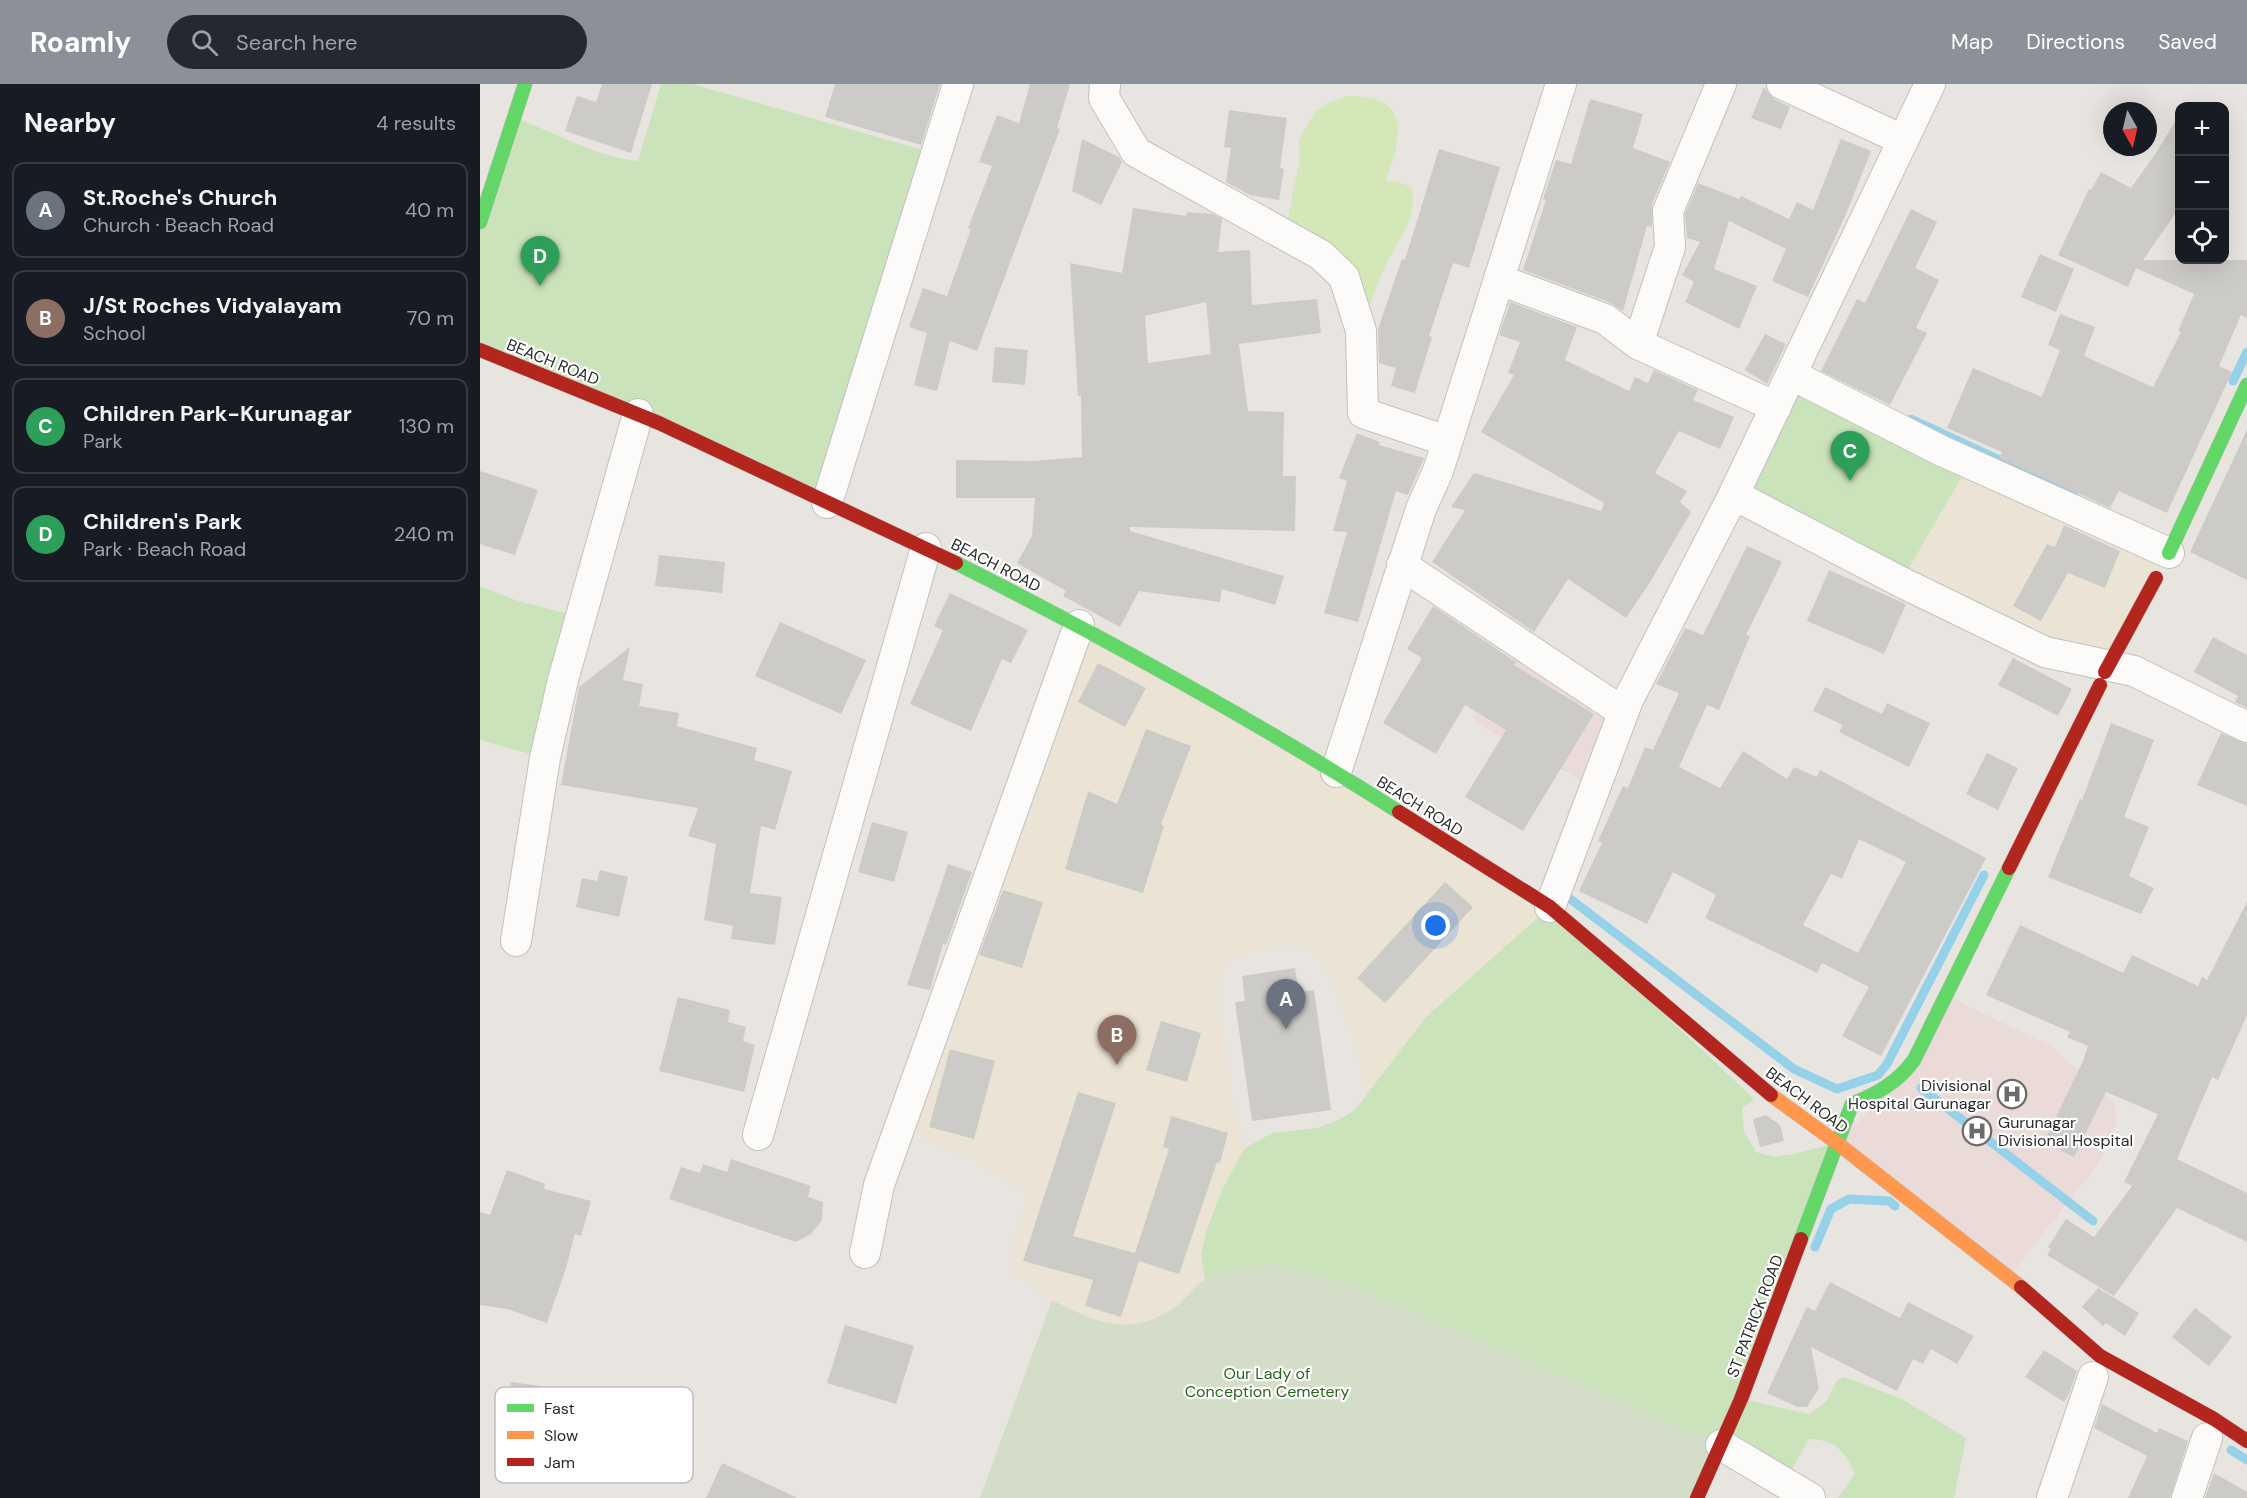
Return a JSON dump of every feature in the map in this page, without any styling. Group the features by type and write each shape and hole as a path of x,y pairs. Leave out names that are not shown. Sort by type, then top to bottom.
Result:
{"main road":[{"path":"480,222 525,84"},
{"name":"BEACH ROAD","path":"480,351 638,414 926,548 1079,626 1336,772 1550,907 1776,1099 2009,1277 2100,1356 2214,1419 2247,1441"},
{"name":"ST PATRICK ROAD","path":"1697,1498 1742,1399 1852,1104 1892,1086 1914,1060 2104,674 2162,566 2247,385"}],"street":[{"path":"827,503 958,84"},
{"path":"1105,84 1104,98 1136,152 1284,237 1321,255 1344,277 1361,330 1363,413 1447,441"},
{"path":"1336,772 1402,565 1421,509 1438,471 1561,84"},
{"path":"1638,344 1670,247 1668,211 1721,84"},
{"path":"1782,84 1903,140"},
{"path":"1550,907 1623,712 1732,498 1930,84"},
{"path":"1500,280 1605,319 1638,344 1776,407"},
{"path":"1792,375 2162,566"},
{"path":"516,941 545,758 563,680 638,414"},
{"path":"1732,498 1740,498 1911,587 2045,652 2104,674 2134,671 2247,727"},
{"path":"758,1136 926,548"},
{"path":"1402,565 1623,712"},
{"path":"865,1253 879,1185 1079,626"},
{"path":"2052,1498 2093,1377"},
{"path":"2187,1498 2207,1438"},
{"path":"1721,1445 1810,1498"}],"shaded area":[{"path":"1969,464 2169,553 2108,665 1901,582"},
{"path":"1079,625 1550,907 1425,1018 1365,1096 1357,1048 1340,999 1330,974 1313,951 1290,945 1244,953 1225,965 1220,986 1219,1009 1233,1103 1244,1149 1222,1190 1206,1232 1201,1255 1205,1279 1179,1304 1147,1323 1124,1325 1099,1321 1075,1312 1052,1300 1015,1273 1011,1250 1029,1194 973,1159 899,1128"},
{"path":"1522,652 1623,712 1595,787 1494,734 1472,717 1499,667"},
{"name":"Gurunagar Divisional Hospital","path":"1946,995 2051,1046 2114,1103 2117,1120 2109,1143 2095,1168 2009,1277 1837,1143 1892,1087"}],"green space":[{"path":"661,84 692,84 923,150 827,503 480,350 480,222 514,118 590,149 622,159 638,161"},
{"path":"1348,96 1369,98 1383,103 1392,110 1397,121 1398,133 1386,180 1405,184 1412,190 1413,201 1409,220 1382,272 1361,331 1344,277 1284,237 1299,163 1299,140 1315,112 1330,102"},
{"path":"1792,375 1969,464 1901,582 1740,498"},
{"path":"480,586 518,601 581,617 545,758 480,740"},
{"path":"1550,907 1754,1099 1742,1108 1744,1131 1756,1152 1774,1157 1837,1143 1742,1399 1809,1414 1826,1402 1837,1380 1845,1377 1904,1400 1966,1438 1954,1498 1838,1498 1855,1473 1847,1458 1838,1448 1826,1442 1809,1439 1785,1482 1721,1445 1359,1288 1268,1263 1205,1279 1201,1255 1206,1232 1222,1190 1244,1149 1272,1133 1317,1128 1355,1110 1425,1018"},
{"name":"Our Lady of Conception Cemetery","path":"1268,1263 1359,1288 1721,1445 1697,1498 980,1498 1052,1300 1101,1321 1116,1324 1146,1322 1179,1304 1199,1284 1212,1276"}],"building":[{"path":"602,84 652,84 631,153 565,131 577,96 596,102"},
{"path":"835,84 940,84 921,145 825,117"},
{"path":"1030,84 1070,84 1057,128 1060,129 977,351 950,341 937,391 914,385 927,333 909,327 923,288 947,296 971,229 968,228 992,166 979,162 997,115 1019,123"},
{"path":"1764,87 1774,99 1790,107 1781,129 1751,118"},
{"path":"1590,99 1643,114 1633,148 1670,162 1652,204 1652,227 1647,226 1623,311 1611,303 1523,270 1546,200 1543,199 1556,160 1571,164"},
{"path":"1229,110 1287,118 1280,168 1284,169 1279,200 1250,195 1226,182 1231,148 1224,147"},
{"path":"2175,121 2175,214 2143,260 2175,260 2175,264 2229,264 2229,260 2247,260 2247,318 2241,315 2219,366 2232,372 2167,513 2119,491 2110,508 1999,458 2002,452 1947,428 1973,368 2042,397 2060,350 2048,345 2060,314 2095,327 2084,356 2153,387 2181,332 2178,331 2194,294 2136,268 2128,287 2058,255 2089,189 2091,190 2101,172 2131,188 2154,156 2157,156 2158,150"},
{"path":"1082,139 1119,157 1122,162 1101,205 1072,191"},
{"path":"1841,139 1871,151 1846,214 1808,297 1772,281 1786,249 1729,221 1714,269 1757,286 1739,329 1685,302 1694,282 1682,275 1700,242 1687,238 1685,214 1698,183 1739,199 1741,196 1789,219 1797,202 1813,210"},
{"path":"1439,149 1500,167 1469,268 1453,263 1429,336 1432,337 1415,393 1391,386 1396,368 1379,363 1378,329 1402,259 1405,260"},
{"path":"1133,208 1186,216 1187,212 1213,214 1222,219 1218,252 1250,250 1252,305 1317,299 1321,333 1239,344 1248,411 1284,412 1283,476 1296,476 1295,531 1130,527 1130,531 1284,576 1275,605 1222,589 1220,602 1139,591 1120,627 1063,596 1066,591 1017,563 1032,536 1035,498 956,498 956,460 1033,461 1082,457 1081,396 1078,396 1070,263 1122,273","holes":["1206,302 1211,354 1148,363 1145,316"]},
{"path":"1911,209 1937,222 1915,268 1939,280 1916,328 1927,333 1890,405 1821,371 1857,299 1865,303"},
{"path":"2040,254 2074,269 2056,312 2021,297"},
{"path":"1510,302 1577,327 1565,360 1629,391 1635,377 1648,383 1654,370 1698,390 1693,400 1734,417 1720,449 1679,431 1655,473 1687,491 1680,502 1691,512 1649,584 1626,618 1568,579 1534,632 1432,562 1465,510 1451,507 1474,473 1601,511 1604,503 1481,432 1514,375 1508,373 1520,342 1499,335"},
{"path":"1765,334 1786,344 1767,384 1745,370"},
{"path":"995,347 1028,350 1025,385 992,382"},
{"path":"2247,430 2247,580 2190,552"},
{"path":"1357,433 1380,442 1379,445 1424,458 1408,495 1396,491 1358,622 1324,613 1347,532 1333,531 1347,481 1339,478"},
{"path":"480,471 538,490 515,555 480,544"},
{"path":"2064,525 2120,551 2105,588 2068,573 2041,621 2013,606 2047,544 2055,547"},
{"path":"1747,546 1782,562 1746,635 1750,636 1719,710 1707,705 1679,767 1720,788 1743,751 1787,779 1794,767 1817,777 1820,770 1986,858 1881,1056 1842,1036 1869,987 1822,963 1817,973 1705,918 1716,895 1673,872 1647,924 1579,891 1602,843 1598,841 1623,786 1628,788 1645,747 1653,750 1679,693 1656,684 1685,628 1703,635","holes":["1859,839 1906,862 1858,953 1803,925 1831,874 1842,879"]},
{"path":"659,555 725,562 722,593 655,586"},
{"path":"1829,570 1906,604 1884,654 1807,621"},
{"path":"950,593 1028,630 1011,663 1002,659 971,731 910,704 943,630 934,626"},
{"path":"1433,606 1516,662 1514,665 1594,714 1523,831 1465,797 1506,730 1465,705 1436,754 1383,723 1422,658 1407,649"},
{"path":"780,622 866,660 841,714 755,676"},
{"path":"2213,637 2247,655 2247,708 2235,702 2238,696 2194,672"},
{"path":"630,647 623,680 643,684 639,706 679,713 677,726 757,748 754,760 792,771 775,830 761,826 750,893 782,897 775,945 731,939 733,926 704,920 716,844 688,836 698,808 561,785 579,687"},
{"path":"2013,658 2072,689 2058,716 1998,685"},
{"path":"1098,663 1146,688 1125,727 1078,702"},
{"path":"1825,687 1882,714 1887,703 1930,723 1909,767 1839,732 1843,725 1813,711"},
{"path":"2111,723 2154,740 2124,817 2149,827 2129,876 2154,888 2141,914 2048,877 2080,799 2082,800"},
{"path":"1146,729 1191,746 1161,824 1164,826 1143,893 1065,869 1088,791 1117,804"},
{"path":"2221,733 2247,744 2247,806 2197,785"},
{"path":"1987,753 2018,768 1998,810 1966,794"},
{"path":"872,822 908,832 894,882 858,872"},
{"path":"948,864 972,872 946,945 943,944 930,990 907,985"},
{"path":"600,870 628,877 619,917 576,907 582,878 597,881"},
{"path":"1445,882 1473,907 1385,1003 1357,978"},
{"path":"1003,890 1043,902 1022,968 979,955"},
{"path":"2247,902 2247,1015 2218,1080 2212,1077 2177,1159 2247,1193 2247,1242 2177,1208 2114,1296 2047,1255 2051,1249 2048,1247 2066,1219 2094,1237 2132,1186 2124,1182 2158,1114 2106,1092 2074,1157 2044,1142 2088,1046 2067,1037 2070,1032 1986,995 2020,925 2123,973 2132,955 2198,986 2202,977 2207,980"},
{"path":"1295,968 1299,992 1314,990 1331,1110 1252,1121 1235,1002 1245,1001 1242,976"},
{"path":"678,997 730,1010 728,1022 746,1027 743,1041 755,1045 744,1092 659,1071"},
{"path":"1161,1021 1201,1033 1187,1082 1146,1070"},
{"path":"950,1049 995,1061 974,1139 929,1127"},
{"path":"1078,1092 1116,1103 1073,1236 1135,1253 1169,1149 1163,1147 1171,1116 1228,1133 1220,1163 1217,1162 1179,1274 1139,1261 1121,1317 1085,1306 1093,1280 1023,1261"},
{"path":"1766,1115 1780,1125 1784,1141 1760,1147 1753,1119"},
{"path":"731,1159 811,1186 808,1197 823,1202 822,1220 811,1234 796,1242 669,1199 681,1167 700,1173 703,1164 727,1172"},
{"path":"507,1170 545,1184 544,1189 591,1201 581,1236 575,1234 547,1323 507,1309 480,1305 480,1212 490,1215"},
{"path":"1830,1282 1900,1318 1908,1302 1974,1336 1957,1364 1931,1349 1923,1364 1913,1359 1897,1391 1811,1347 1819,1388 1807,1407 1797,1407 1767,1393 1807,1307 1815,1311"},
{"path":"2098,1288 2139,1313 2125,1336 2106,1323 2103,1326 2082,1307"},
{"path":"2195,1308 2232,1337 2209,1366 2172,1337"},
{"path":"845,1325 914,1346 896,1404 827,1383"},
{"path":"2044,1350 2077,1371 2064,1402 2025,1377"},
{"path":"511,1382 548,1387 510,1387"},
{"path":"2102,1404 2157,1433 2159,1428 2188,1441 2170,1498 2128,1498 2147,1456 2094,1428"},
{"path":"722,1463 798,1498 706,1498"},
{"path":"2214,1473 2247,1492 2247,1498 2205,1498"}],"waterway":[{"path":"2233,381 2247,352"},
{"path":"1911,419 2073,494"},
{"path":"1567,890 1565,895 1794,1069 1837,1089 1878,1075 1887,1064 1984,875"},
{"path":"1921,1088 2093,1221"},
{"path":"1815,1247 1831,1209 1849,1199 1889,1201 1895,1206"},
{"path":"2231,1450 2247,1460"}],"traffic: fast":[{"path":"480,222 525,84"},
{"path":"2169,553 2247,385"},
{"path":"956,563 1180,682 1291,745 1399,812"},
{"path":"1801,1239 1852,1104 1886,1086 1901,1075 1914,1060 2009,868"}],"traffic: slow":[{"path":"1771,1095 1837,1143 2021,1287"}],"traffic: jam":[{"path":"480,350 659,423 956,563"},
{"path":"2105,672 2156,578"},
{"path":"2009,868 2100,685"},
{"path":"1399,812 1550,907 1771,1095"},
{"path":"1697,1498 1741,1399 1801,1239"},
{"path":"2021,1287 2100,1356 2214,1419 2247,1441"}],"place":[{"name":"Children's Park","path":"540,286"},
{"name":"Children Park-Kurunagar","path":"1850,481"},
{"name":"St.Roche's Church","path":"1286,1029"},
{"name":"J/St Roches Vidyalayam","path":"1117,1065"},
{"name":"Divisional Hospital Gurunagar","path":"2012,1094"},
{"name":"Gurunagar Divisional Hospital","path":"1977,1131"}]}
